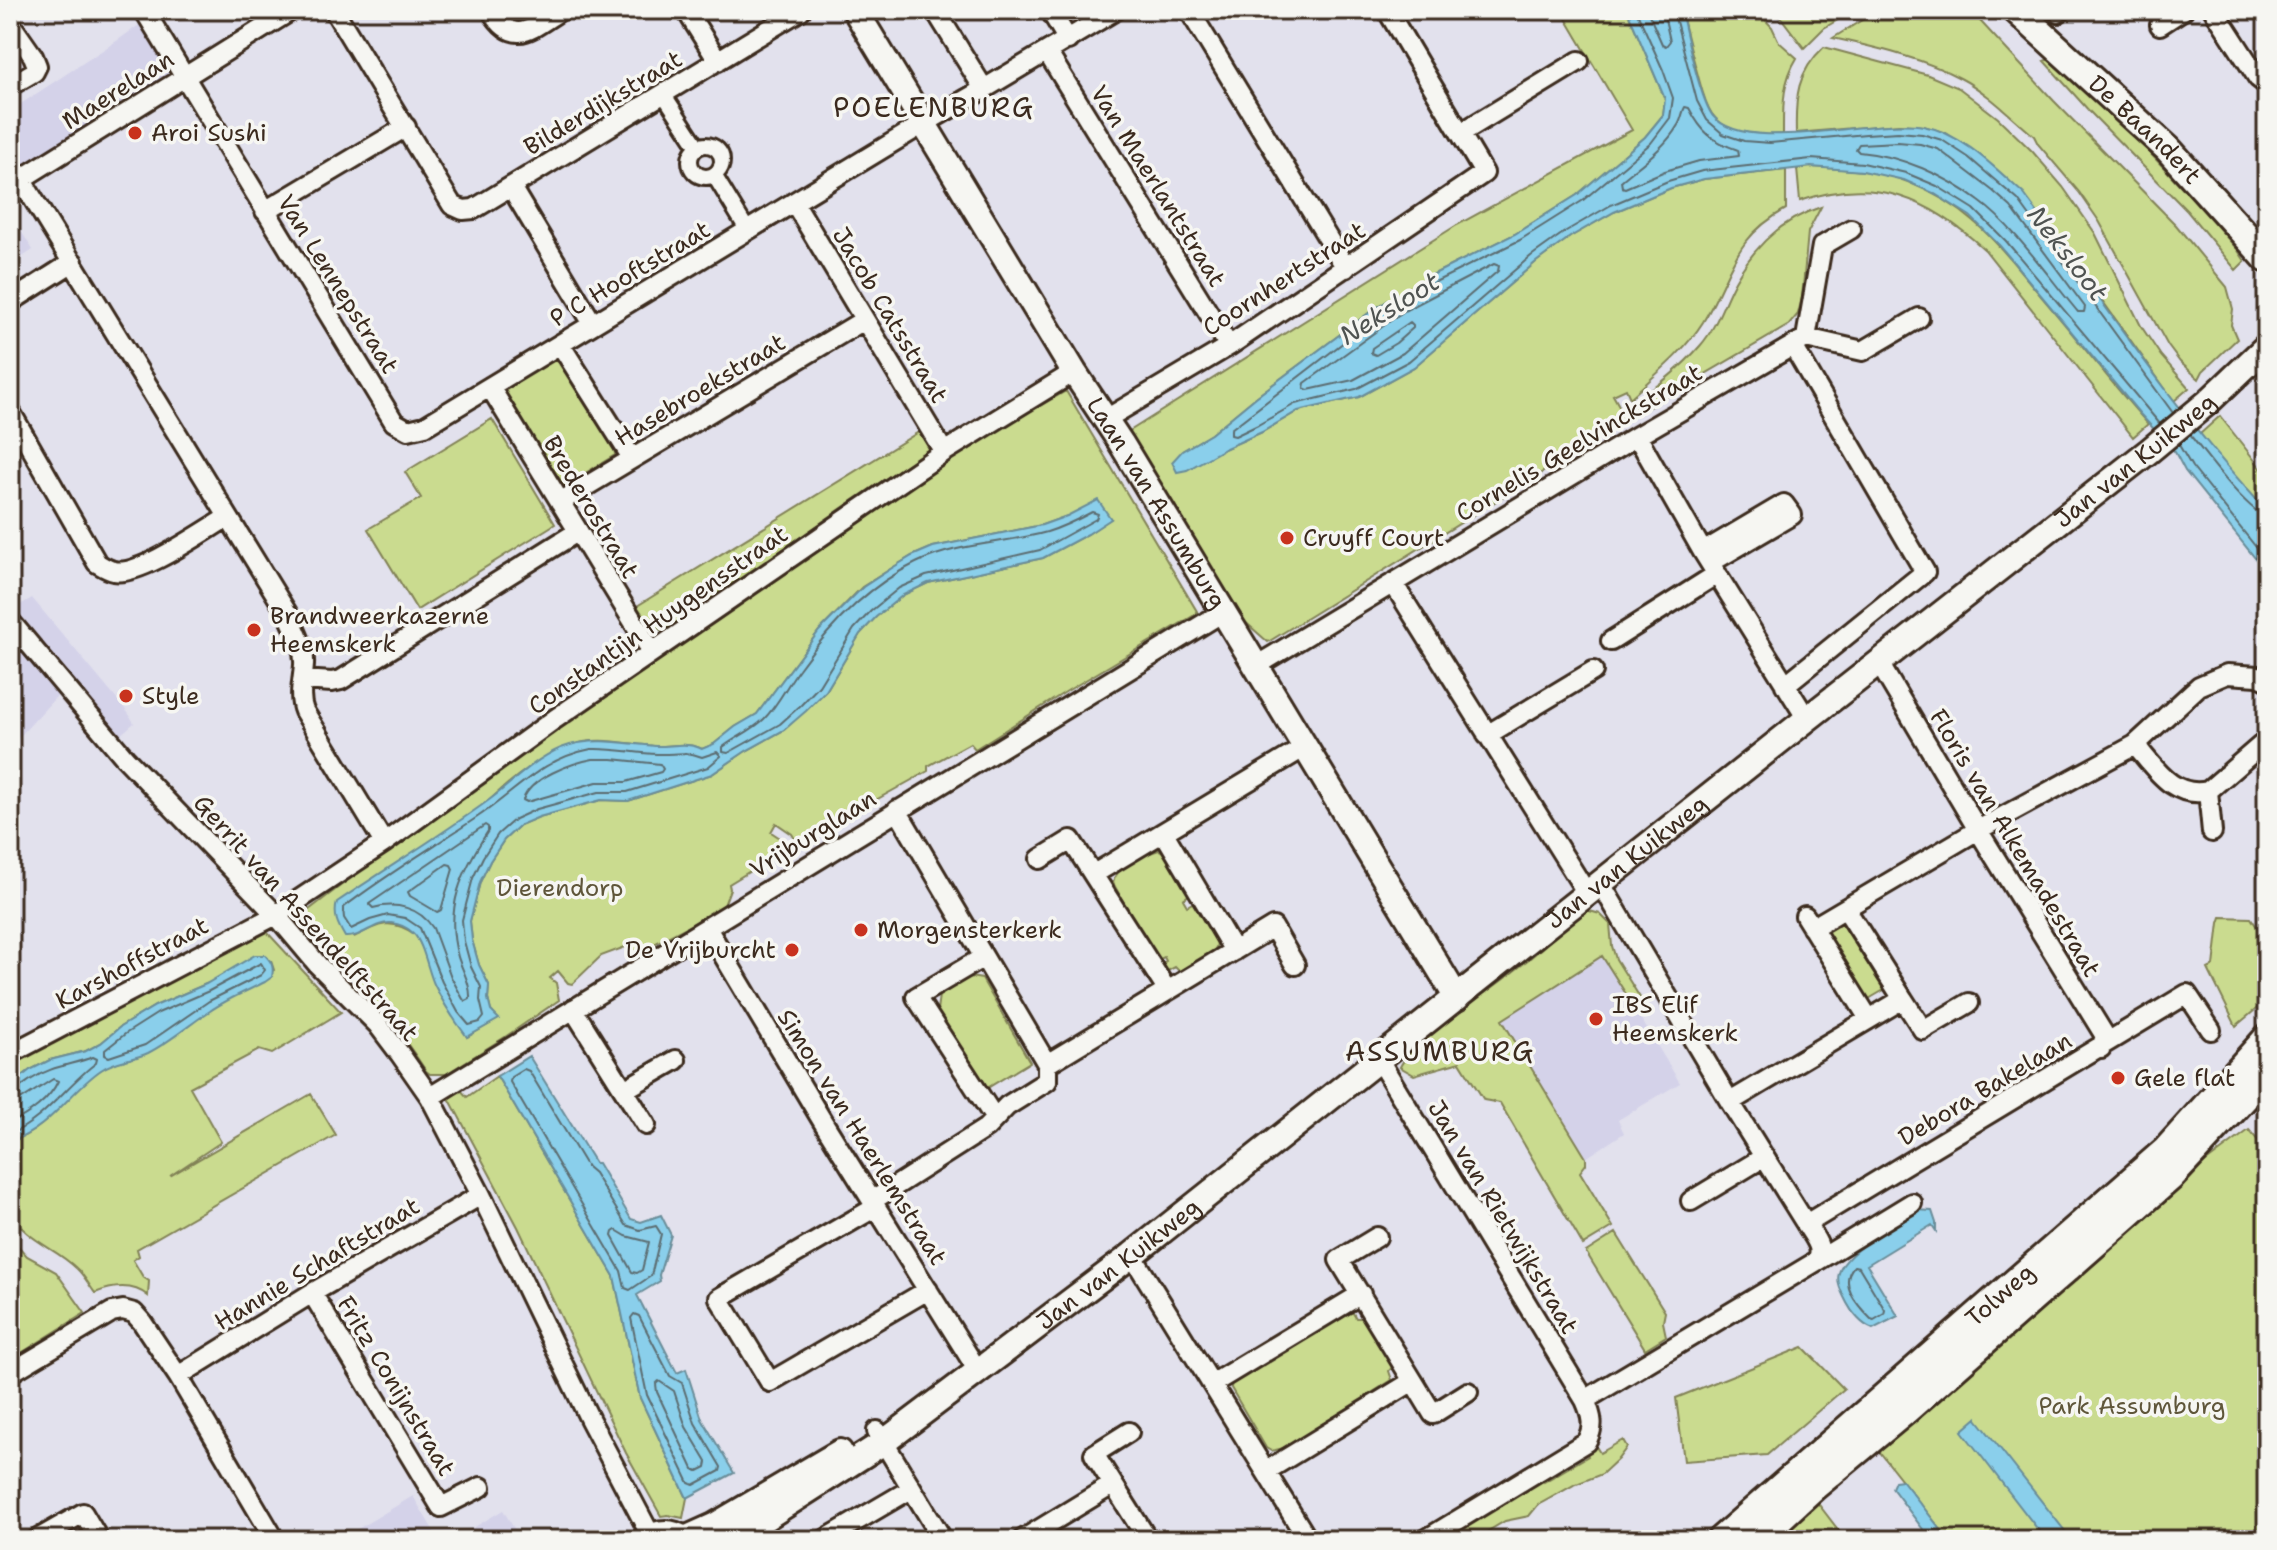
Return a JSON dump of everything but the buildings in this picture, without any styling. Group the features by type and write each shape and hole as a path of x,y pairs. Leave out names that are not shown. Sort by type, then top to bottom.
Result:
{"main road":[{"name":"De Baandert","path":"2016,10 2168,149 2267,259"},
{"name":"Tolweg","path":"1720,1540 2166,1150 2267,1038"},
{"name":"Tolweg","path":"1756,1540 2171,1177 2267,1074"}],"street":[{"name":"Van Lennepstraat","path":"144,10 394,422 408,430 425,426 490,387"},
{"name":"Maerelaan","path":"16,182 292,10"},
{"name":"Bilderdijkstraat","path":"334,10 452,205 463,210 474,209 801,10"},
{"path":"491,10 500,26 511,32 526,31 561,10"},
{"path":"686,10 718,61"},
{"name":"Laan van Assumburg","path":"855,10 1457,998"},
{"path":"935,10 984,89"},
{"path":"1050,10 1068,40"},
{"name":"P C Hooftstraat","path":"490,387 1116,10"},
{"path":"1189,10 1346,268"},
{"path":"1387,10 1461,133 1579,61"},
{"path":"2160,25 2183,10"},
{"path":"2214,10 2264,79"},
{"path":"10,23 37,66 34,72 10,86"},
{"name":"Van Maerlantstraat","path":"1047,52 1229,346"},
{"path":"664,95 698,147"},
{"path":"265,211 406,127"},
{"name":"Coornhertstraat","path":"1106,419 1229,346 1484,173 1461,133"},
{"path":"708,145 720,153 722,163 714,175 703,177 691,167 691,156 698,147 708,145"},
{"path":"714,175 748,231"},
{"path":"16,182 73,262 289,616 304,654 301,698 304,711 384,843"},
{"name":"Bilderdijkstraat","path":"511,187 593,324"},
{"name":"Jacob Catsstraat","path":"794,202 944,452"},
{"path":"1785,685 1925,572 1799,342 1822,246 1851,229"},
{"path":"10,302 73,262"},
{"path":"1799,342 1863,351 1919,318"},
{"name":"Hasebroekstraat","path":"560,502 864,320"},
{"name":"Cornelis Geelvinckstraat","path":"1256,666 1799,342"},
{"path":"560,344 632,458"},
{"name":"Jan van Kuikweg","path":"731,1540 978,1371 1132,1255 2157,444 2267,346"},
{"name":"Constantijn Huygensstraat","path":"276,915 944,452 1074,372"},
{"name":"Brederostraat","path":"490,387 652,652"},
{"path":"10,411 97,563 116,572 136,569 228,517"},
{"path":"1637,436 1710,563 1807,719"},
{"path":"303,680 341,680 577,532"},
{"path":"1611,641 1710,563"},
{"path":"1393,583 1487,735 1594,889 1730,1102 1820,1249 1817,1261"},
{"name":"Vrijburglaan","path":"430,1097 1223,612"},
{"name":"Gerrit van Assendelftstraat","path":"10,621 125,758 378,1025 430,1097 649,1538"},
{"name":"Floris van Alkemadestraat","path":"1879,663 2105,1036 2101,1048"},
{"path":"1487,735 1593,671"},
{"path":"1869,1019 1809,922 1846,909 1978,830 2135,745 2199,686 2227,674 2258,676 2267,680"},
{"path":"2135,745 2169,783 2196,793 2208,791 2267,740"},
{"path":"1094,874 1305,747"},
{"path":"2208,791 2212,832"},
{"path":"897,810 1047,1064 1047,1081 1007,1106 986,1128 874,1204 719,1298 770,1382 928,1290"},
{"path":"1164,833 1234,951"},
{"path":"1040,859 1071,840 1167,990"},
{"path":"1846,909 1923,1030 1969,1003"},
{"name":"Karshoffstraat","path":"10,1054 276,915"},
{"path":"1047,1064 1273,927 1295,965"},
{"name":"Simon van Haerlemstraat","path":"707,928 978,1371"},
{"path":"982,958 916,997 994,1117"},
{"name":"Debora Bakelaan","path":"1806,1224 2187,994 2211,1030"},
{"path":"1730,1102 1903,999"},
{"path":"573,1009 646,1125"},
{"path":"624,1090 676,1060"},
{"name":"Jan van Rietwijkstraat","path":"1379,1060 1585,1400"},
{"path":"1691,1201 1764,1157"},
{"name":"Hannie Schaftstraat","path":"178,1376 312,1293 481,1195"},
{"path":"1425,1540 1586,1442 1593,1422 1585,1400 1912,1203"},
{"path":"1377,1237 1339,1260 1433,1414 1468,1392"},
{"path":"1132,1255 1308,1540"},
{"name":"Fritz Conijnstraat","path":"312,1293 441,1507 481,1487"},
{"path":"1212,1384 1361,1294"},
{"path":"10,1373 112,1312 123,1310 134,1313 178,1376 275,1540"},
{"path":"1266,1471 1413,1381"},
{"path":"1129,1432 1094,1454 1148,1540"},
{"path":"881,1436 943,1540"},
{"name":"Jan van Kuikweg","path":"685,1540 881,1436"},
{"path":"1022,1540 1112,1485"},
{"path":"824,1540 911,1489"},
{"path":"36,1540 83,1513 99,1540"},
{"path":"649,1538 662,1532 674,1533 685,1540"}],"shaded area":[{"path":"149,18 184,77 10,186 10,111"},
{"path":"10,214 33,250 10,265"},
{"path":"32,598 134,723 112,742 65,687 10,747 10,606 13,609"},
{"path":"1602,955 1680,1083 1618,1120 1624,1133 1586,1158 1501,1020"},
{"path":"413,1496 439,1540 339,1540"},
{"path":"503,1510 521,1540 453,1540"}],"green space":[{"path":"1561,10 1627,10 1665,99 1663,115 1645,137 1577,195 1515,234 1426,278 1374,309 1211,434 1182,451 1224,449 1298,411 1359,397 1414,367 1536,262 1570,237 1614,212 1671,188 1704,179 1786,170 1786,209 1754,233 1743,246 1703,322 1678,353 1630,398 1626,389 1613,395 1627,420 1268,642 1243,620 1128,432 1457,225 1632,130"},
{"path":"1681,10 1756,10 1772,27 1779,42 1797,58 1786,85 1783,134 1764,135 1735,130 1712,114 1703,94"},
{"path":"1772,10 1855,10 1824,28 1804,48"},
{"path":"1878,10 1970,10 2176,225 2227,287 2233,309 2231,325 2237,339 2203,371 2199,379 2168,346 2099,221 2034,136 1989,97 1960,78 1914,59 1833,38"},
{"path":"1824,47 1928,75 1959,88 1998,118 2063,187 2095,233 2141,326 2161,356 2189,388 2174,401 2104,303 2005,177 1946,133 1924,126 1899,124 1796,133 1796,108 1803,76"},
{"path":"2053,58 2148,151 2237,249 2245,261 2236,270 2187,211 2044,61"},
{"path":"1811,167 1896,178 1931,192 1967,216 2011,260 2148,424 2133,437 1985,250 1964,232 1922,205 1877,191 1853,190 1800,201 1797,169"},
{"path":"1821,207 1808,232 1802,298 1798,314 1789,325 1635,415 1630,405 1676,370 1706,339 1735,281 1760,246 1794,219"},
{"path":"553,358 562,365 614,446 615,455 564,486 502,389"},
{"name":"Dierendorp","path":"1066,391 1198,613 975,749 970,743 928,766 928,771 809,837 795,839 776,823 771,832 788,848 729,884 723,908 637,953 628,946 601,956 572,984 558,971 550,978 556,983 559,1000 446,1074 426,1071 370,996 304,929 305,913 403,838 570,719 977,442","holes":["1067,516 1110,519 1043,558 928,583 903,595 860,634 826,691 784,730 712,774 628,801 601,800 520,825 504,840 490,861 480,882 470,921 479,965 489,985 491,1011 498,1019 467,1037 416,935 399,926 385,924 354,937 487,803 518,776 552,754 590,741 685,745 702,749 714,744 757,714 819,631 862,587 912,556 933,547 1042,525"]},
{"path":"2220,416 2267,476 2267,511 2200,434"},
{"path":"492,419 555,524 417,610 368,529 421,498 405,472"},
{"path":"922,430 931,448 665,632 649,624 637,606"},
{"path":"1159,850 1189,895 1183,899 1187,906 1196,901 1217,940 1210,955 1181,973 1175,967 1164,973 1160,965 1166,961 1164,957 1156,961 1113,883 1125,866"},
{"path":"1586,910 1600,914 1610,924 1616,959 1644,1004 1642,1009 1636,1010 1602,956 1502,1020 1586,1158 1580,1172 1613,1227 1583,1245 1500,1103 1484,1100 1460,1062 1414,1075 1400,1067 1434,1031 1523,964"},
{"path":"2221,917 2251,918 2267,942 2267,1000 2236,1026 2208,969 2214,966"},
{"path":"1840,920 1884,990 1867,1000 1821,931"},
{"path":"266,931 341,1012 272,1054 259,1050 190,1087 221,1142 170,1176 311,1094 336,1135 137,1249 139,1256 133,1260 149,1281 148,1296 136,1289 122,1287 95,1293 76,1268 31,1236 16,1221 9,1197 10,1142 38,1127 80,1085 105,1067 151,1051 274,970 271,961 155,1006 120,1027 101,1043 86,1051 50,1060 30,1070 10,1086 10,1066"},
{"path":"970,977 982,979 1030,1062 984,1090 937,1010 939,995"},
{"path":"497,1076 614,1276 640,1398 687,1498 683,1518 661,1516 626,1453 518,1227 449,1098 459,1088 467,1097"},
{"name":"Park Assumburg","path":"2249,1130 2267,1151 2267,1540 1949,1540 1879,1451 1880,1440 2194,1171"},
{"path":"1616,1233 1665,1312 1663,1322 1666,1336 1645,1349 1586,1252"},
{"path":"10,1237 27,1256 56,1272 85,1313 10,1360"},
{"path":"1347,1310 1356,1318 1363,1318 1393,1366 1389,1371 1392,1380 1284,1448 1271,1451 1266,1448 1231,1388 1232,1380"},
{"path":"1803,1347 1844,1389 1767,1455 1684,1461 1676,1398"},
{"path":"1623,1440 1627,1447 1602,1474 1538,1505 1529,1516 1505,1521 1473,1540 1438,1540 1541,1478 1544,1482 1588,1456 1586,1451 1595,1445 1600,1453"},
{"path":"1810,1493 1846,1540 1761,1540"}],"water":[{"name":"Neksloot","path":"1627,10 1681,10 1703,96 1713,116 1730,128 1781,134 1873,126 1923,126 1951,136 1990,163 2024,194 2171,396 2267,511 2267,573 2185,471 2175,452 2000,246 1970,216 1933,193 1904,180 1863,171 1811,167 1704,179 1671,188 1614,212 1570,237 1536,262 1414,367 1359,397 1298,411 1187,470 1177,472 1172,462 1182,451 1211,434 1374,309 1426,278 1515,234 1577,195 1645,137 1663,115 1665,99"},
{"path":"1098,500 1111,519 1043,558 928,583 903,595 860,634 826,691 806,711 784,730 712,774 628,801 601,800 520,825 504,840 490,861 480,882 470,921 479,965 489,985 491,1011 499,1019 467,1037 437,991 417,937 406,927 385,923 345,937 337,920 337,902 499,793 527,769 558,749 591,742 685,745 702,749 714,744 757,714 819,631 863,587 892,568 933,547 1042,525"},
{"path":"255,955 265,955 269,960 273,967 272,977 217,1007 156,1049 101,1070 37,1128 10,1142 10,1086 30,1070 50,1060 86,1051 155,1006 206,984"},
{"path":"529,1056 631,1219 641,1222 661,1215 671,1235 660,1281 637,1295 677,1373 686,1369 702,1419 734,1473 687,1498 640,1398 614,1276 497,1076"},
{"path":"1915,1210 1932,1211 1936,1231 1932,1225 1867,1265 1898,1316 1873,1329 1861,1322 1849,1307 1840,1288 1839,1273 1860,1247"},
{"path":"1977,1418 2072,1540 2046,1540 1962,1431"},
{"path":"1902,1480 1949,1540 1931,1540 1892,1488 1895,1481"}],"place":[{"name":"Aroi Sushi","path":"135,133"},
{"name":"Cruyff Court","path":"1287,538"},
{"name":"Brandweerkazerne Heemskerk","path":"254,630"},
{"name":"Style","path":"126,696"},
{"name":"Morgensterkerk","path":"861,930"},
{"name":"De Vrijburcht","path":"792,950"},
{"name":"IBS Elif Heemskerk","path":"1596,1019"},
{"name":"Gele flat","path":"2118,1078"}],"district":[{"name":"POELENBURG","path":"934,107"},
{"name":"ASSUMBURG","path":"1440,1051"}]}
